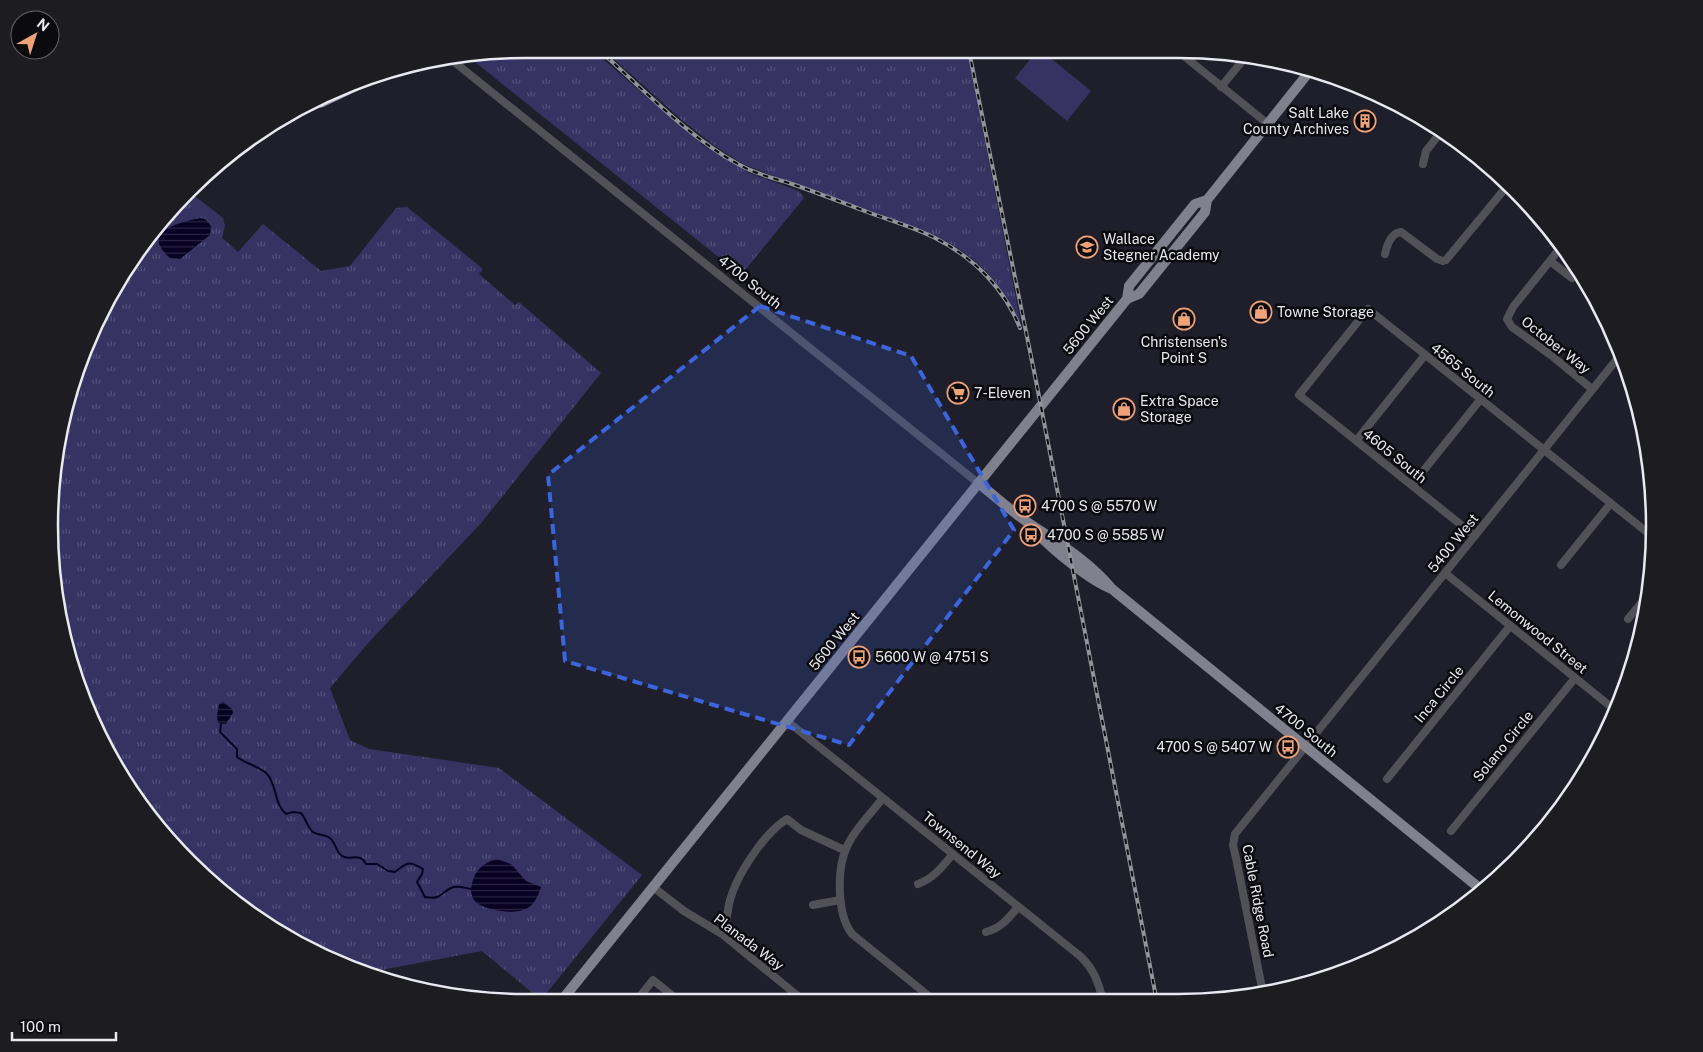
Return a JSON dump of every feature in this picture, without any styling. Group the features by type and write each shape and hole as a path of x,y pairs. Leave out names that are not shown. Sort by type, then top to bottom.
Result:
{"main road":[{"name":"5600 West","path":"567,994 1127,299 1129,286 1196,204 1207,200 1307,76"},
{"name":"4700 South","path":"978,483 1029,524 1045,541 1099,585 1112,589 1476,886"}],"street":[{"path":"1187,58 1268,124"},
{"path":"1221,87 1241,62"},
{"name":"4700 South","path":"456,63 978,483"},
{"path":"1423,164 1426,151 1438,136"},
{"path":"1384,254 1390,240 1396,233 1401,232 1437,259 1446,260 1503,191"},
{"name":"October Way","path":"1557,252 1513,307 1508,316 1508,322 1515,330 1552,356 1592,389"},
{"path":"1550,261 1572,278"},
{"name":"4565 South","path":"1299,395 1368,309 1646,531"},
{"path":"1356,441 1425,355"},
{"name":"5400 West","path":"1305,747 1615,360"},
{"name":"4605 South","path":"1299,395 1474,536"},
{"path":"1412,485 1480,400"},
{"path":"1561,565 1611,503"},
{"name":"Lemonwood Street","path":"1445,572 1610,706"},
{"path":"1628,619 1638,607"},
{"name":"Inca Circle","path":"1387,779 1510,626"},
{"name":"Solano Circle","path":"1451,831 1575,678"},
{"name":"Townsend Way","path":"787,721 1087,963 1096,976 1101,994"},
{"name":"Cable Ridge Road","path":"1262,986 1236,858 1234,839 1238,830 1305,747"},
{"path":"883,798 855,832 844,850 840,873 840,900 845,923 852,934 926,994"},
{"path":"722,934 727,923 729,903 736,883 746,865 777,825 788,819 801,830 844,850"},
{"path":"918,884 929,880 937,874 953,854"},
{"name":"Planada Way","path":"653,887 684,911 722,934 795,994"},
{"path":"813,905 840,900"},
{"path":"986,932 1002,926 1018,907"},
{"path":"642,994 653,980 670,994"}],"highlighted area":[{"path":"760,306 911,356 1014,530 849,745 565,661 548,475"}],"green space":[{"path":"526,58 601,58 704,146 749,173 799,191 804,198 741,275 474,61"},
{"path":"613,58 968,58 1021,324 1002,290 991,277 966,254 952,245 917,228 743,164 715,146 683,121"},
{"path":"1031,58 1050,58 1091,91 1067,121 1015,78"},
{"path":"194,196 223,218 225,226 222,238 238,252 263,224 321,271 350,266 396,208 407,207 483,269 479,274 515,305 519,302 601,373 482,522 369,642 330,688 350,740 369,749 499,768 642,875 546,994 534,994 482,951 377,971 319,946 266,916 217,878 174,835 154,811 120,760 93,705 82,677 67,617 59,557 59,495 62,465 73,405 93,347 120,292 154,241"}],"shaded area":[{"path":"200,218 205,219 211,226 210,235 180,259 170,258 162,249 159,241 160,235 172,226"},
{"path":"223,702 232,709 233,713 226,724 218,723 217,716 219,704"},
{"path":"497,859 511,864 526,881 541,887 533,903 524,910 510,912 495,910 482,906 474,900 471,889 476,874 486,863"}],"waterway":[{"path":"221,724 220,732 237,749 237,757 262,770 271,779 282,810 286,814 293,812 301,813 312,831 329,837 338,852 345,858 358,857 366,864 377,864 388,871 395,872 408,864 418,866 423,869 417,882 425,897 440,896 453,887 471,889"}],"railway":[{"path":"608,58 683,126 719,153 738,164 758,173 802,187 912,228 951,247 976,265 987,276 1006,300 1020,328"},
{"path":"970,58 1036,381 1155,994"}],"place":[{"name":"Salt Lake County Archives","path":"1365,121"},
{"name":"Wallace Stegner Academy","path":"1087,247"},
{"name":"Towne Storage","path":"1261,312"},
{"name":"Christensen's Point S","path":"1184,319"},
{"name":"7-Eleven","path":"958,393"},
{"name":"Extra Space Storage","path":"1124,409"},
{"name":"4700 S @ 5570 W","path":"1025,506"},
{"name":"4700 S @ 5585 W","path":"1031,535"},
{"name":"5600 W @ 4751 S","path":"859,657"},
{"name":"4700 S @ 5407 W","path":"1288,747"}]}
